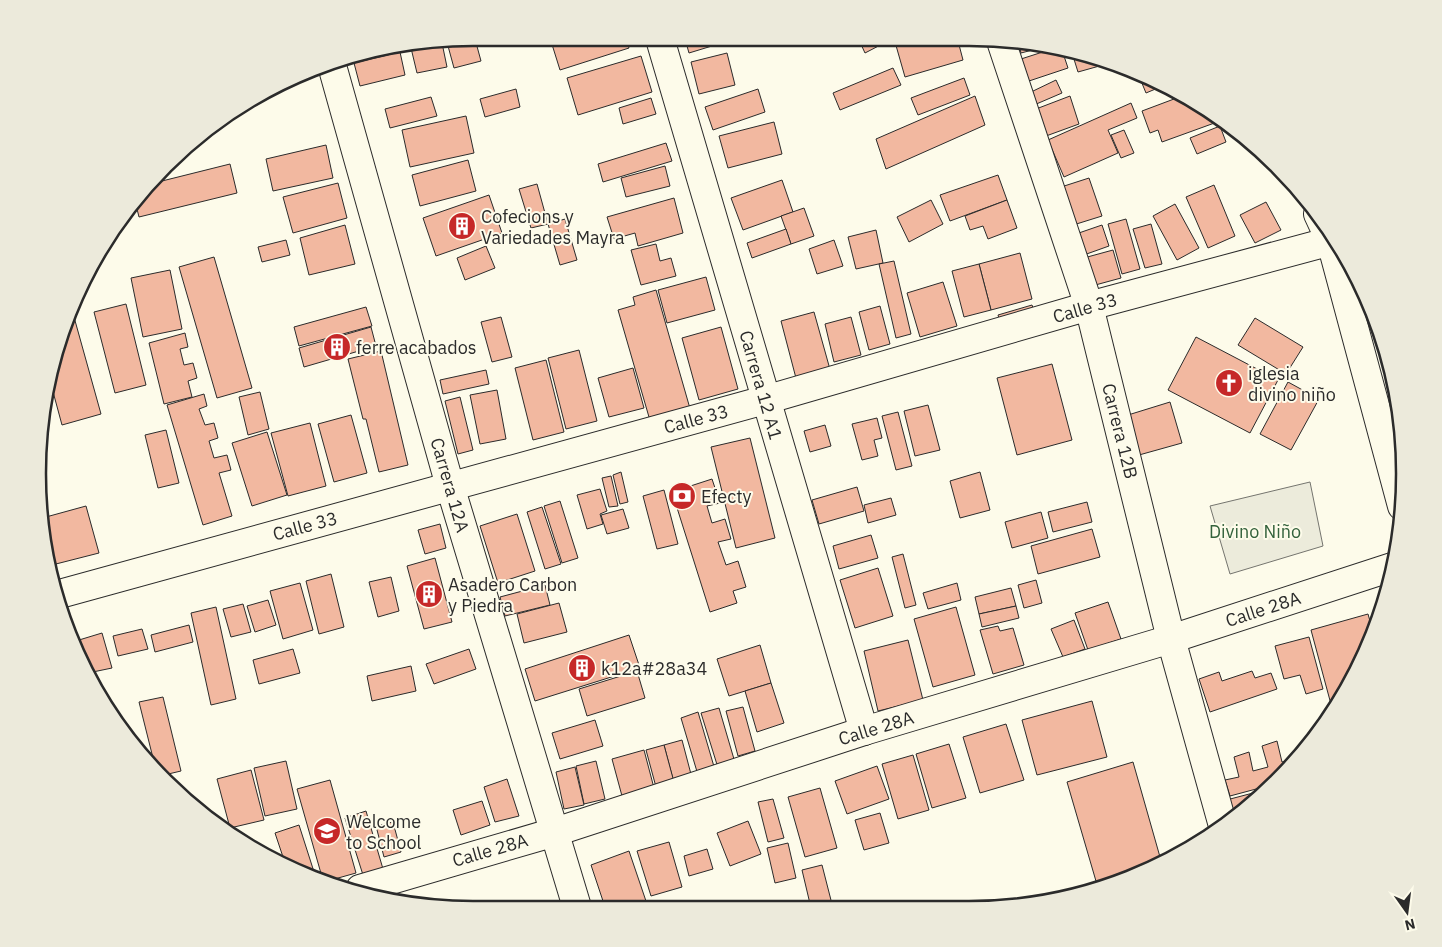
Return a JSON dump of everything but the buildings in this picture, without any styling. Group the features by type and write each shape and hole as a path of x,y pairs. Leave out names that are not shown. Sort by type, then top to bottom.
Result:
{"street":[{"name":"Carrera 12 A1","path":"662,46 864,731"},
{"name":"Carrera 12B","path":"1003,48 1089,306 1171,639 1221,818"},
{"name":"Carrera 12A","path":"332,70 450,486 576,901"},
{"name":"Calle 33","path":"63,592 765,400 1089,306 1328,242"},
{"path":"1337,257 1396,482"},
{"name":"Calle 28A","path":"367,887 555,832 864,731 1171,639 1385,568"}],"green space":[{"name":"Divino Niño","path":"1310,482 1323,546 1230,574 1210,506"}],"place":[{"name":"Cofecions y Variedades Mayra","path":"462,226"},
{"name":"ferre acabados","path":"337,347"},
{"name":"iglesia divino niño","path":"1229,383"},
{"name":"Efecty","path":"682,496"},
{"name":"Asadero Carbon y Piedra","path":"429,594"},
{"name":"k12a#28a34","path":"582,668"},
{"name":"Welcome to School","path":"327,831"}]}
